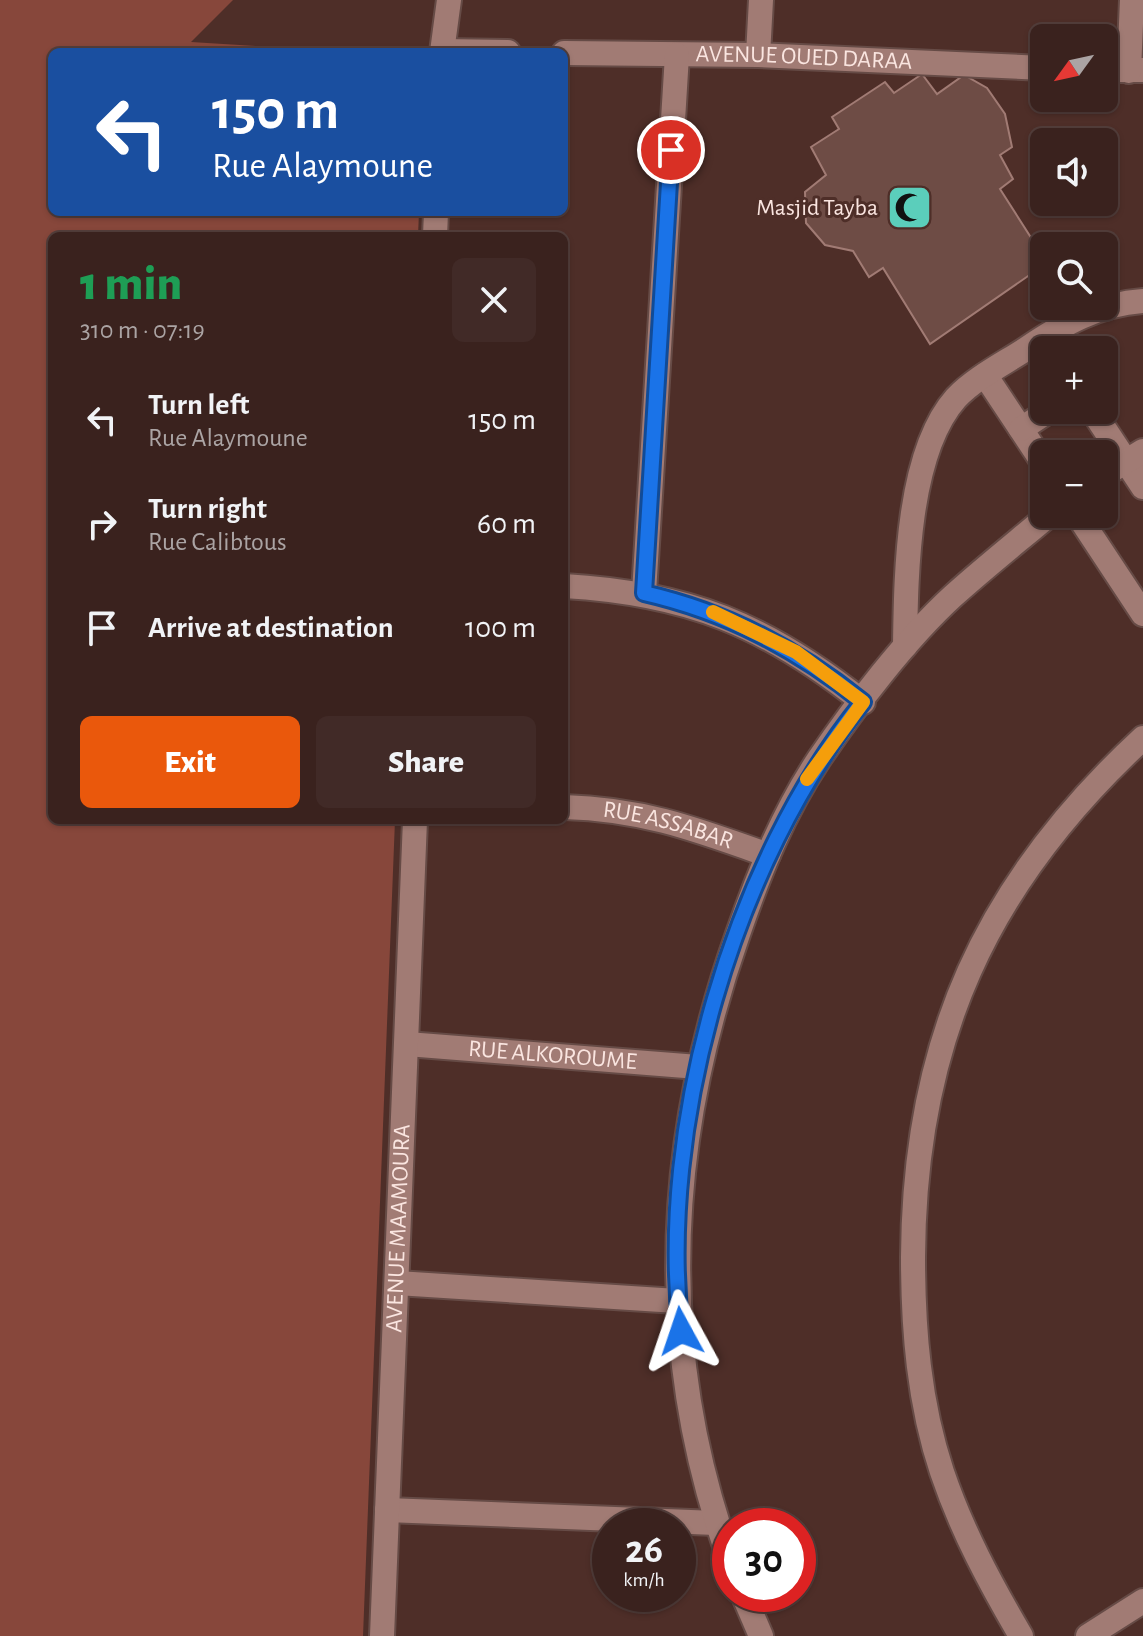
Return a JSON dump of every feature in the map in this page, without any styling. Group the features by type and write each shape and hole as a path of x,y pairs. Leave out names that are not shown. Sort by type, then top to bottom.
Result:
{"street":[{"path":"431,0 442,44"},
{"path":"442,44 449,0"},
{"path":"758,55 761,0"},
{"path":"1132,0 1136,70"},
{"path":"442,44 475,48"},
{"name":"AVENUE OUED DARAA","path":"568,53 758,55 1030,67"},
{"path":"644,593 677,55"},
{"path":"1058,336 1091,311 1118,303 1143,301"},
{"path":"905,646 909,534 932,441 957,398 985,375 1030,353"},
{"path":"985,375 1030,443"},
{"path":"1021,429 1030,423"},
{"path":"1105,424 1134,456 1143,487"},
{"path":"712,1509 701,1472 690,1413 677,1301 680,1183 698,1067 729,959 768,855 813,769 905,646 951,598 1034,528"},
{"path":"1088,528 1136,586 1143,614"},
{"path":"568,586 644,593 681,601 759,632 796,652 863,702"},
{"path":"1021,1636 983,1571 960,1521 927,1416 913,1306 915,1186 922,1122 937,1059 957,998 983,939 1015,883 1070,811 1143,738"},
{"name":"RUE ASSABAR","path":"568,807 630,811 681,823 768,855"},
{"name":"AVENUE MAAMOURA","path":"382,1636 415,824"},
{"name":"RUE ALKOROUME","path":"407,1044 698,1067"},
{"path":"397,1283 677,1301"},
{"path":"387,1510 712,1523"},
{"path":"1088,1636 1143,1601"},
{"path":"751,1612 761,1636"}],"shaded area":[{"path":"0,0 233,0 191,42 286,48 48,48 48,216 419,216 418,232 48,232 48,824 395,824 363,1636 0,1636"}],"building":[{"name":"Masjid Tayba","path":"922,74 937,94 964,75 987,88 1005,114 1012,147 1000,155 1013,179 1000,189 1030,236 1030,275 930,344 883,268 869,277 853,251 825,245 806,223 805,192 826,175 811,147 839,129 832,117 885,82 894,93"}],"slow traffic":[{"path":"713,612 796,652 863,702 840,729 807,779"}],"place":[{"name":"Masjid Tayba","path":"909,208"}],"route":[{"path":"671,150 644,593 681,601 759,632 796,652 863,702 819,759 783,822 747,907 713,1013 698,1067 680,1183 677,1301 681,1331"}]}
